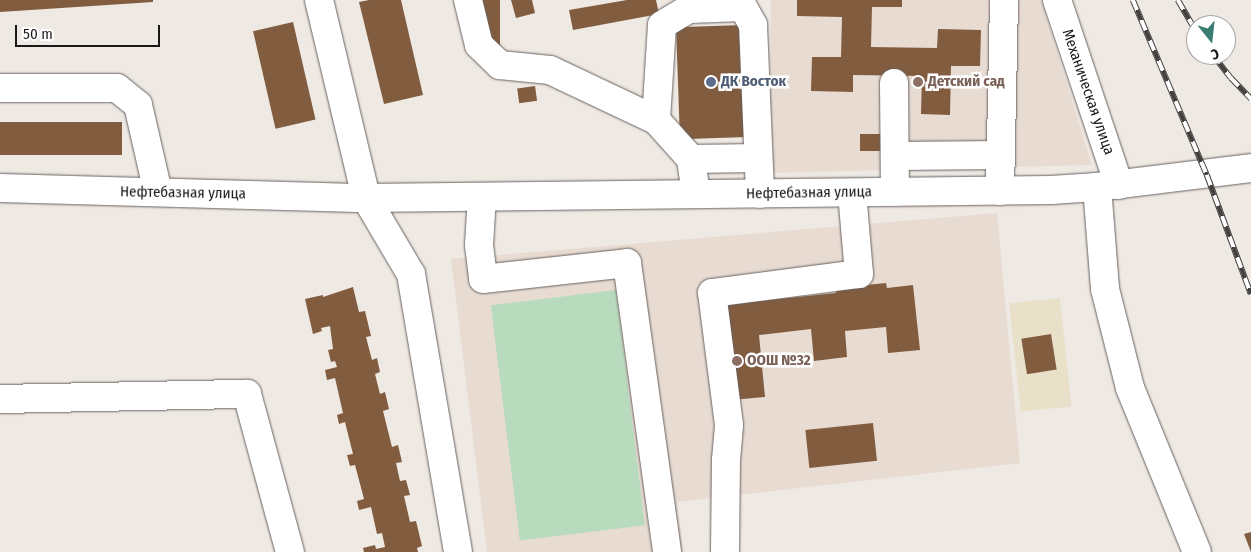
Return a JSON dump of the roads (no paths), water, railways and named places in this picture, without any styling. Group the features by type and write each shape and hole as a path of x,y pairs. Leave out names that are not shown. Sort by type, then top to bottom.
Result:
{"street":[{"path":"319,0 366,198 411,274 458,552"},
{"path":"468,0 479,45 500,65 550,70 656,120 692,159 696,194"},
{"path":"1000,191 1004,0"},
{"name":"Механическая улица","path":"1057,0 1108,186 1105,289 1130,388 1197,552"},
{"path":"656,120 662,25 689,8 743,7 753,25 760,194"},
{"path":"894,83 895,192"},
{"path":"0,88 117,88 138,105 158,192"},
{"path":"895,156 1000,155"},
{"path":"692,159 758,158"},
{"name":"Нефтебазная улица","path":"0,188 366,198 1000,191 1108,186 1251,168"},
{"path":"725,552 726,460 729,425 712,293 859,274 852,193"},
{"path":"482,196 479,244 483,279 627,263 667,552"},
{"path":"0,399 247,394 290,552"}],"railway":[{"path":"1133,0 1207,175 1251,294"},
{"path":"1178,0 1187,15"},
{"path":"1221,65 1251,99"}],"place":[{"name":"ДК Восток","path":"711,82"},
{"name":"Детский сад","path":"918,82"},
{"name":"ООШ №32","path":"737,361"}]}
